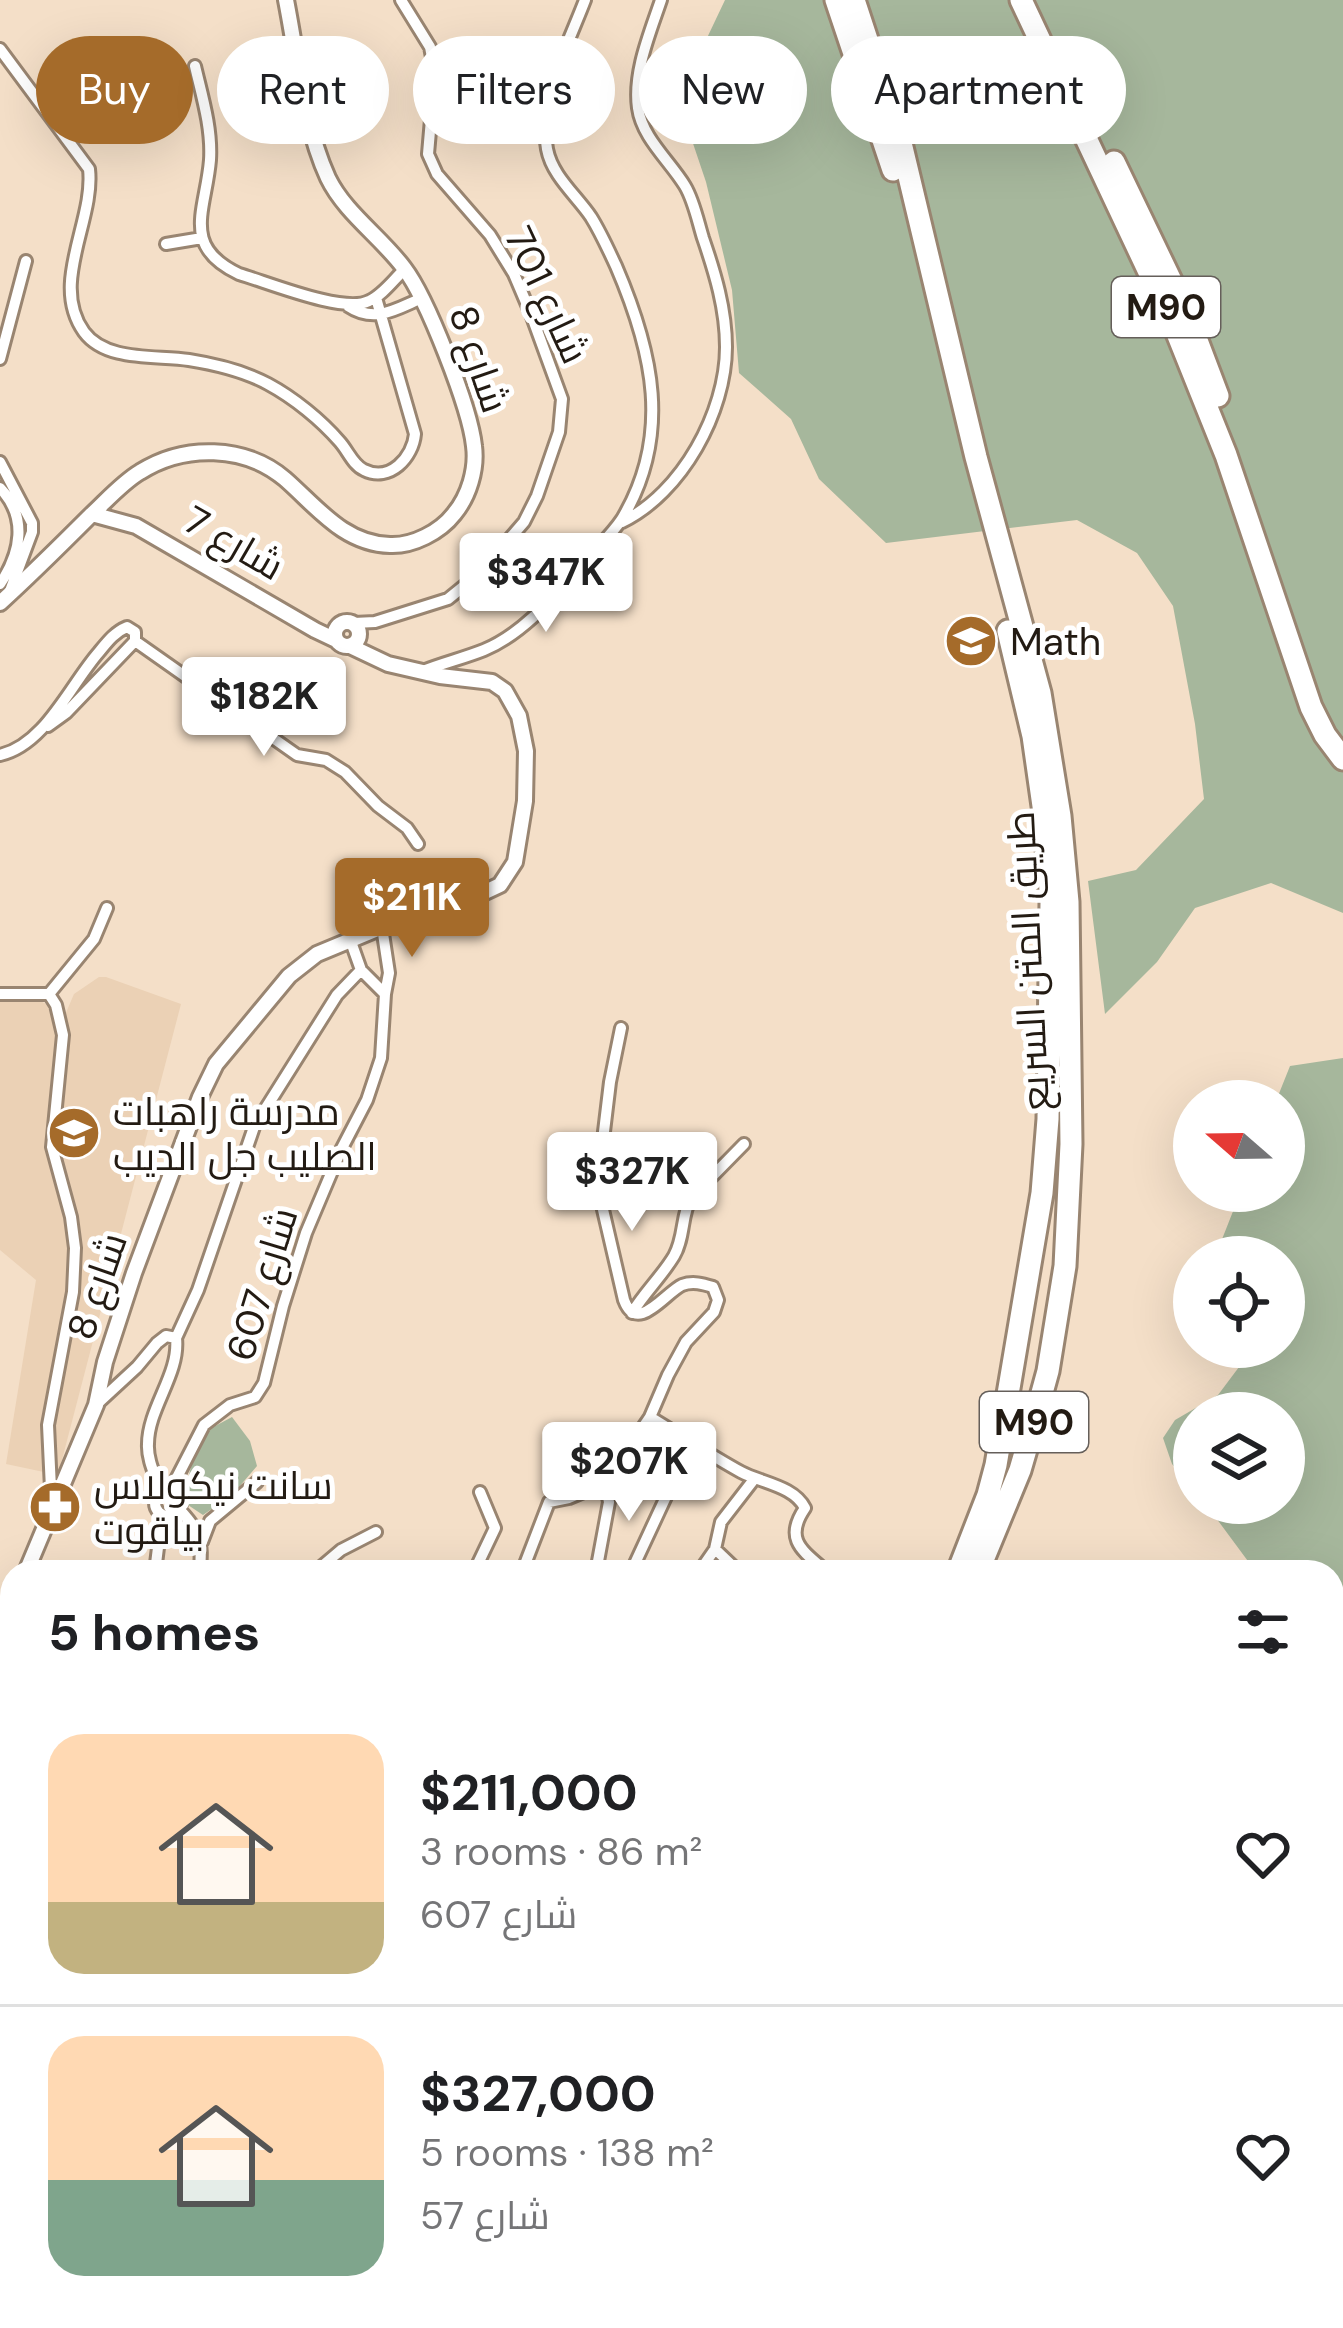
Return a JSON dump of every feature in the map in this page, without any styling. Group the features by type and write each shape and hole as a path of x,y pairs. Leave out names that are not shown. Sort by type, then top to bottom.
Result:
{"highway":[{"name":"طريق المتن السريع","path":"836,0 888,150 1023,687 1040,775 1051,903 1048,1119 1042,1192 996,1466 962,1560"},
{"name":"طريق المتن السريع","path":"854,0 901,143 976,458 1040,693 1068,902 1071,1144 1065,1266 1048,1371 1034,1422 983,1560"},
{"name":"M90","path":"1021,0 1174,323 1317,688 1343,736"},
{"name":"M90","path":"1033,0 1187,314 1238,449 1311,706 1343,759"},
{"path":"1032,1263 1065,1266"}],"street":[{"name":"شارع 8","path":"3,594 138,473 161,461 229,452 258,462 283,477 343,531 393,545 410,543 448,521 469,488 475,447 460,398 422,298 405,269 329,179 308,108 286,0"},
{"name":"شارع 701","path":"350,634 448,598 480,573 524,522 537,496 559,432 562,399 514,274 490,235 437,174 428,154 435,73 430,47 400,0"},
{"path":"420,672 485,650 542,608 620,523 646,471 652,435 650,370 626,292 602,236 550,161 546,147 549,102 585,0"},
{"path":"620,523 644,512 676,476 704,433 715,407 726,349 720,293 687,189 642,124 638,110 640,69 661,0"},
{"path":"0,49 89,169 72,295 82,329 93,341 115,351 192,360 262,381 324,426 358,466 374,473 404,463 415,434 376,298"},
{"path":"195,66 209,142 201,215 202,238 210,255 239,274 345,304 364,304 376,298 405,269"},
{"path":"166,244 202,238"},
{"path":"0,359 26,261"},
{"path":"345,304 360,314 380,315 422,298"},
{"path":"0,462 32,523 3,594"},
{"path":"0,488 10,500 20,529 3,594"},
{"path":"638,490 655,500"},
{"path":"111,496 136,526"},
{"path":"92,514 136,526"},
{"name":"شارع 7","path":"136,526 299,619 350,634"},
{"path":"43,728 89,663 117,632 130,628 136,641 297,754 333,764 407,828 418,844"},
{"name":"شارع 8","path":"31,1560 96,1405 134,1273 211,1072 289,976 317,954 483,893 500,885 515,862 525,801 526,751 511,699 492,682 420,672 368,656 350,634"},
{"path":"0,755 22,747 66,713 136,641"},
{"path":"49,994 94,939 107,908"},
{"name":"شارع 607","path":"165,1492 204,1425 230,1406 255,1397 264,1383 306,1233 374,1084 381,1058 389,962 382,927"},
{"path":"350,939 361,970 385,994"},
{"path":"162,1515 174,1514 180,1500 165,1492 147,1448 176,1354 176,1338 198,1291 254,1127 337,995 361,970"},
{"path":"0,994 49,994"},
{"path":"49,994 63,1035 52,1147 75,1248 73,1292 48,1425 52,1510"},
{"path":"527,1560 549,1502 604,1484 650,1417 686,1342 714,1312 718,1294 699,1282 679,1287 644,1313 628,1311 601,1202 599,1173 621,1028"},
{"path":"632,1313 677,1251 691,1198 744,1144"},
{"path":"96,1405 157,1342 166,1336 176,1338"},
{"path":"650,1417 802,1501 805,1508 794,1531 812,1560"},
{"path":"637,1560 671,1486 672,1457 686,1438"},
{"path":"708,1560 721,1522 755,1478"},
{"path":"201,1560 210,1521 257,1482"},
{"path":"598,1560 609,1502 604,1484"},
{"path":"156,1560 162,1515 155,1504 165,1492"},
{"path":"480,1492 495,1528 480,1560"},
{"path":"179,1509 202,1542"},
{"path":"190,1522 210,1521"},
{"path":"329,1560 376,1532"},
{"path":"715,1549 727,1560"}],"shaded area":[{"name":"مدرسة راهبات الصليب جل الديب","path":"99,977 181,1004 58,1475 6,1464 36,1280 0,1250 0,1000 32,996 65,1015 74,994"}],"green space":[{"path":"725,0 1343,0 1343,913 1271,883 1195,908 1157,962 1105,1014 1088,881 1136,870 1204,799 1173,606 1137,553 1077,520 886,543 819,479 791,419 739,373 732,290 693,144 807,144 807,36 708,36"},
{"path":"1343,1058 1343,1560 1247,1560 1221,1524 1305,1524 1305,1392 1220,1392 1238,1368 1305,1368 1305,1236 1223,1236 1233,1212 1305,1212 1305,1080 1284,1080 1290,1066"},
{"path":"232,1417 250,1441 257,1466 232,1495 203,1515 188,1505 184,1493 195,1452 204,1432"},
{"path":"1173,1423 1173,1465 1172,1464 1163,1438"}],"place":[{"name":"Math","path":"971,641"},
{"name":"مدرسة راهبات الصليب جل الديب","path":"74,1133"},
{"name":"سانت نيكولاس بياقوت","path":"55,1507"}]}
